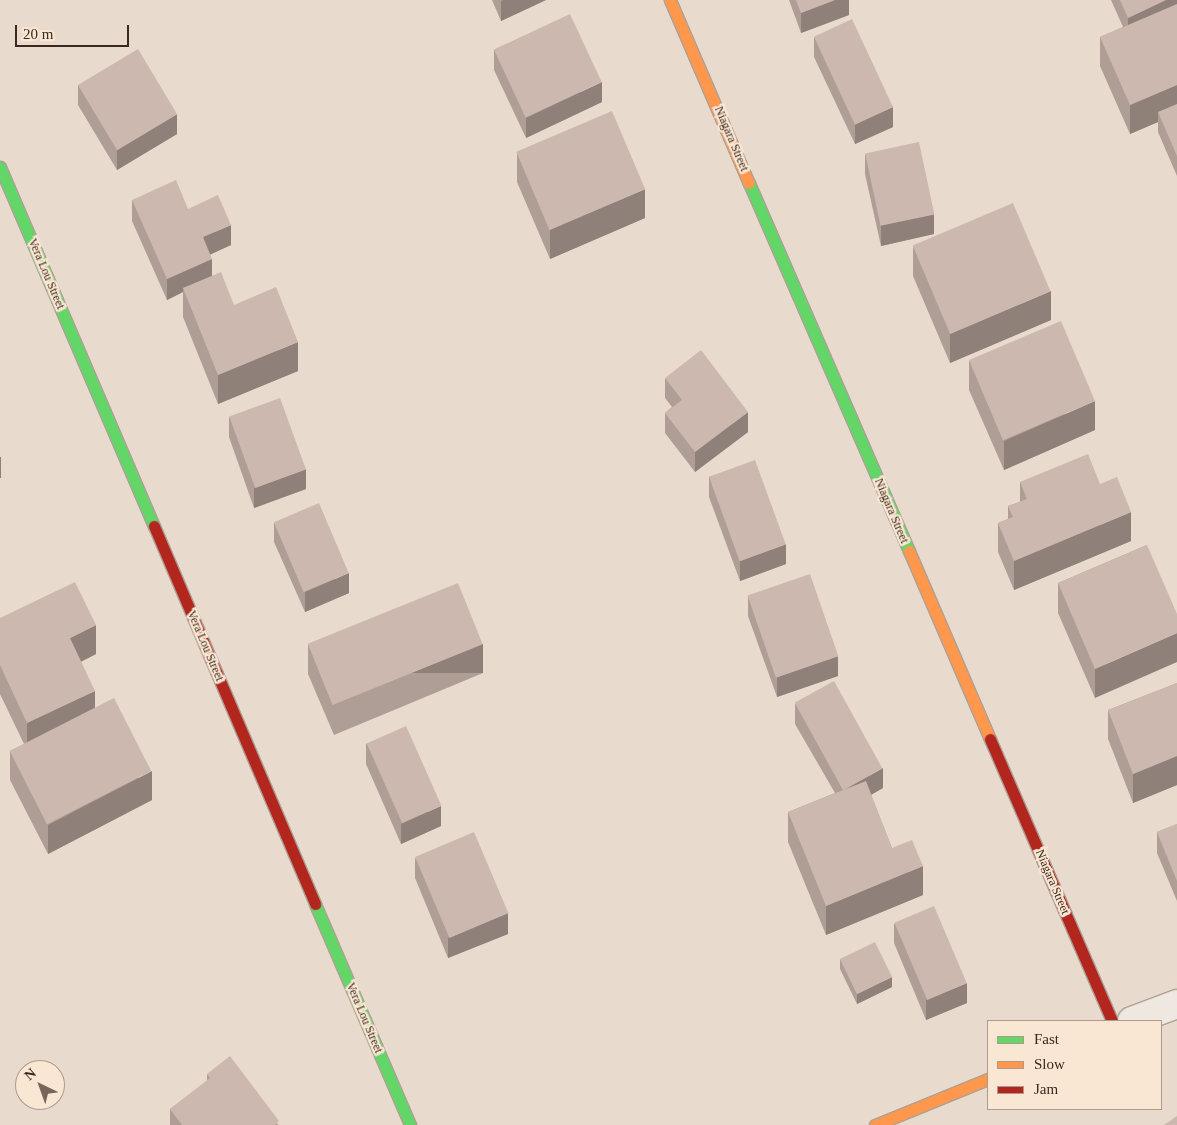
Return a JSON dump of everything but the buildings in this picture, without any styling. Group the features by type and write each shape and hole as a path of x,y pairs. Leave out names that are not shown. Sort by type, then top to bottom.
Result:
{"street":[{"name":"Niagara Street","path":"670,0 1112,1020"},
{"name":"Vera Lou Street","path":"0,167 410,1125"},
{"path":"1135,1020 1177,1004"},
{"path":"875,1125 987,1079"}],"traffic: fast":[{"path":"0,167 154,526"},
{"path":"749,183 909,551"},
{"path":"315,904 410,1125"}],"traffic: slow":[{"path":"670,0 749,183"},
{"path":"909,551 990,739"},
{"path":"875,1125 987,1079"}],"traffic: jam":[{"path":"154,526 315,904"},
{"path":"990,739 1112,1020"}]}
